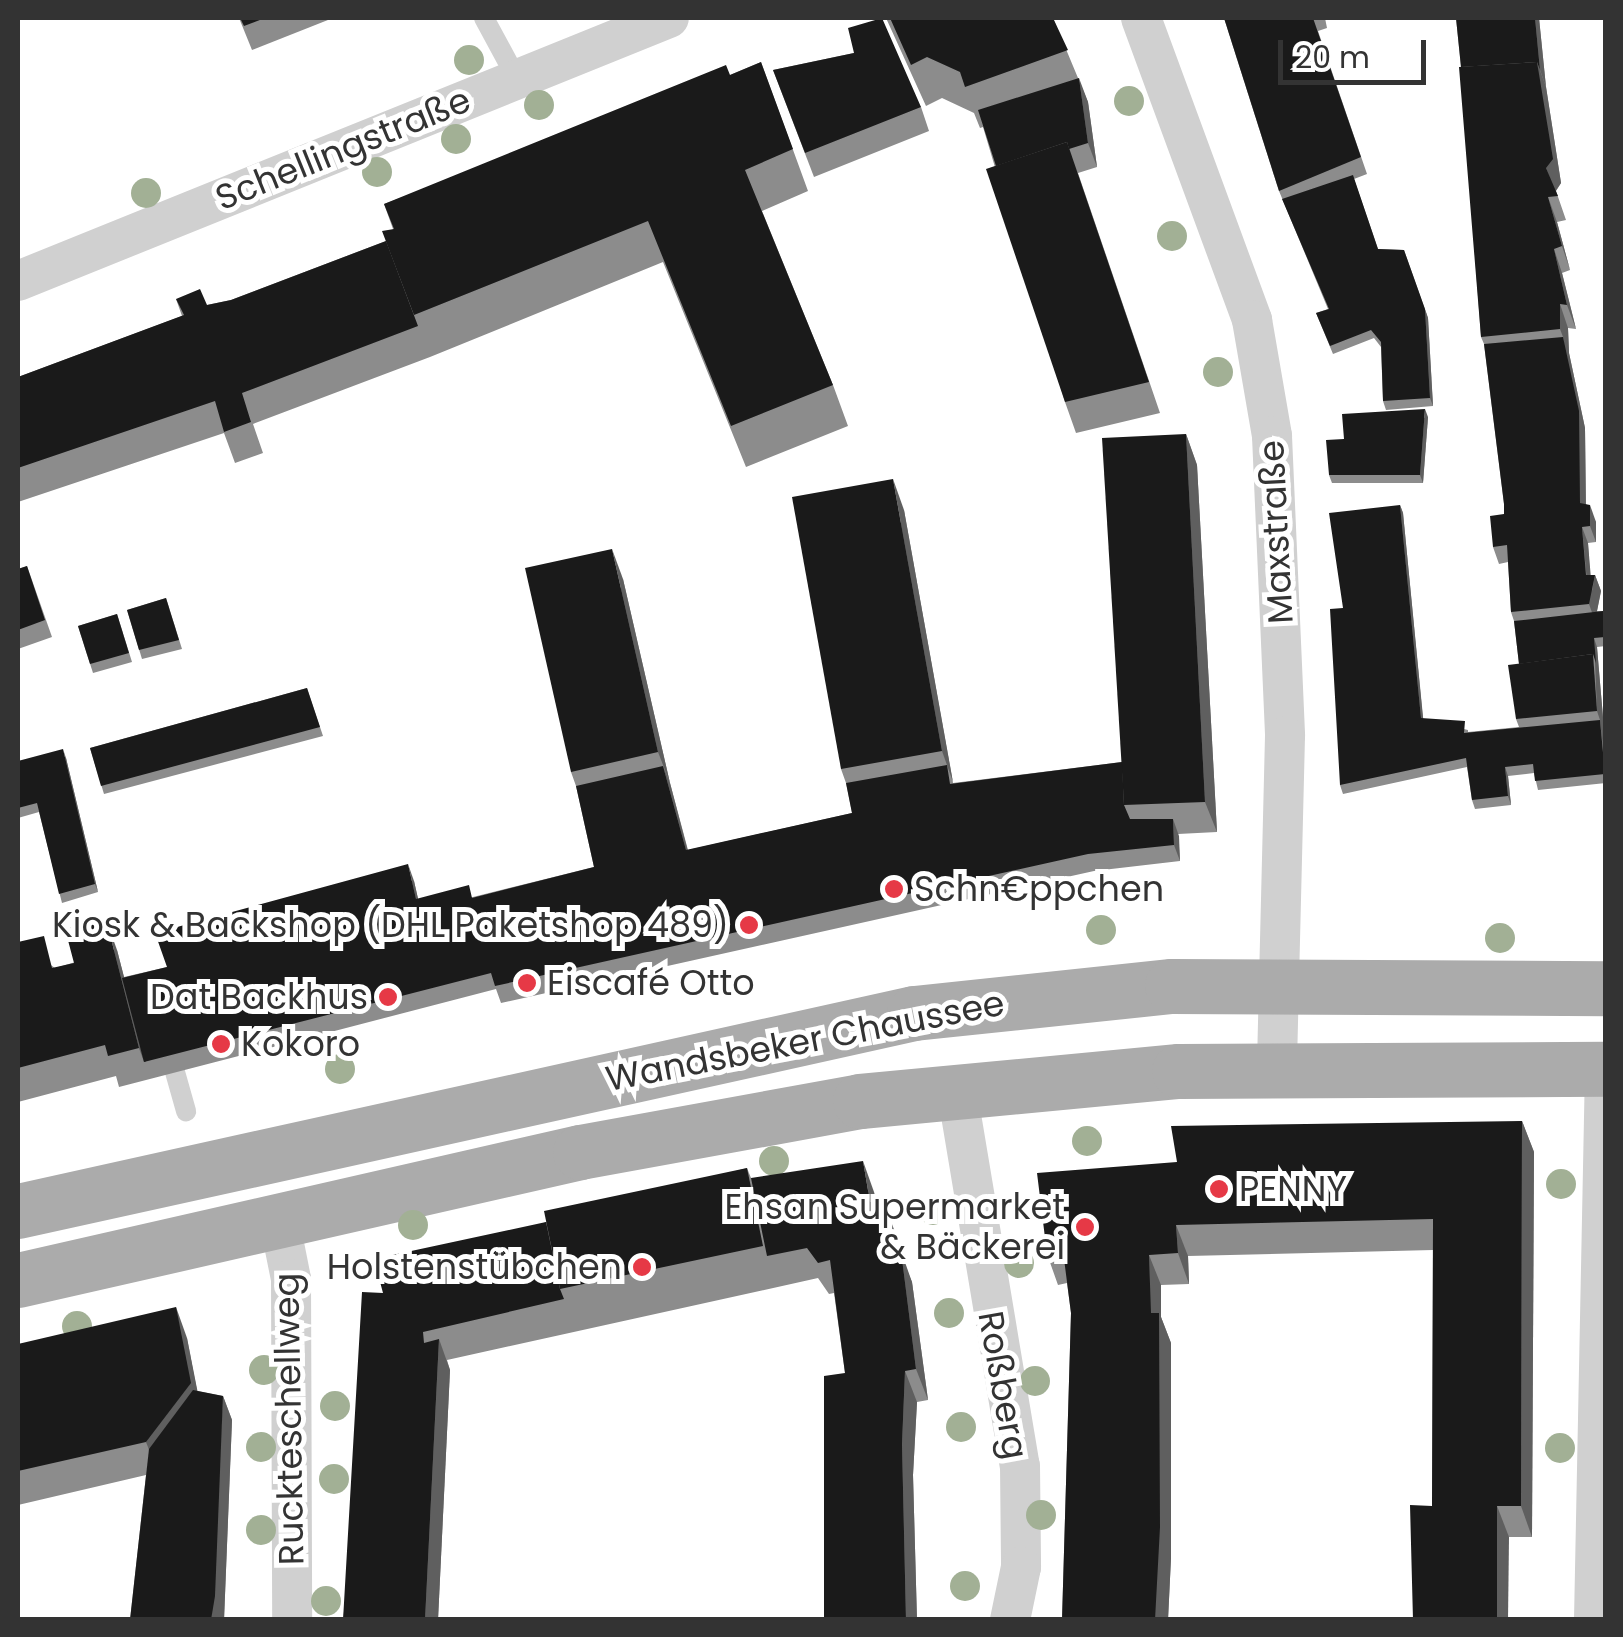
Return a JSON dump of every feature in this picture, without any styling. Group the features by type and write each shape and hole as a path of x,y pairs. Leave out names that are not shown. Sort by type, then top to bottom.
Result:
{"main road":[{"name":"Wandsbeker Chaussee","path":"18,1211 914,1013 1280,983 1606,988"},
{"name":"Wandsbeker Chaussee","path":"18,1280 279,1219 740,1120 957,1091 1278,1067 1606,1069"}],"street":[{"name":"Schellingstraße","path":"18,282 669,18"},
{"name":"Maxstraße","path":"1141,18 1252,320 1272,436 1285,736 1278,1067"},
{"path":"1594,1620 1606,1069"},
{"name":"Roßberg","path":"957,1091 1020,1466 1021,1567 1010,1620"},
{"name":"Ruckteschellweg","path":"279,1219 291,1280 292,1620"}],"lane":[{"path":"484,18 517,79"},
{"path":"175,1072 186,1111"}],"building":[{"path":"240,18 265,18 244,26"},
{"path":"882,18 921,107 805,153 773,70 854,53 848,28"},
{"path":"890,18 1053,18 1068,50 965,87 960,72 927,57 911,65"},
{"path":"1224,18 1313,18 1361,157 1279,191"},
{"path":"1456,18 1535,18 1540,70 1537,62 1461,67"},
{"path":"761,62 793,149 745,170 833,385 731,426 648,221 414,315 382,231 394,229 384,204 726,65 730,75"},
{"path":"1537,62 1553,159 1546,168 1558,196 1548,197 1562,246 1554,249 1567,305 1560,304 1560,329 1481,337 1459,67"},
{"path":"1079,78 1088,143 1069,149 1067,142 996,166 978,110"},
{"path":"1067,142 1149,382 1065,402 986,169"},
{"path":"1353,175 1378,249 1404,250 1425,309 1430,398 1383,401 1381,342 1371,330 1330,346 1316,313 1329,309 1282,199"},
{"path":"386,241 418,326 242,393 251,422 224,432 215,401 18,468 18,377 184,315 176,299 200,289 207,305 231,300"},
{"path":"1563,337 1579,411 1580,503 1590,505 1590,526 1582,527 1586,575 1595,575 1589,604 1511,612 1507,545 1493,547 1490,516 1504,514 1504,504 1484,344"},
{"path":"1425,409 1420,475 1329,475 1326,440 1344,439 1342,414"},
{"path":"1186,434 1205,802 1124,805 1102,438"},
{"path":"893,479 942,751 841,769 792,497"},
{"path":"1400,505 1421,718 1465,721 1464,733 1600,720 1605,774 1535,781 1533,764 1505,767 1508,796 1472,800 1466,758 1340,785 1330,609 1343,608 1329,513"},
{"path":"612,549 658,752 571,772 525,568"},
{"path":"27,566 45,620 18,630 18,569"},
{"path":"166,598 179,640 139,650 127,610"},
{"path":"1603,611 1605,637 1594,638 1596,663 1593,654 1519,664 1514,621"},
{"path":"117,614 129,653 90,664 78,626"},
{"path":"1593,654 1597,711 1516,719 1508,665"},
{"path":"307,688 320,727 101,786 90,748"},
{"path":"63,749 95,884 59,894 37,803 18,808 18,761"},
{"path":"1122,762 1124,805 1130,819 1173,819 1174,845 1088,854 495,986 491,973 144,1062 122,978 167,967 155,933 408,864 416,899 469,885 472,898 594,867 576,786 663,766 686,850 852,813 846,783 947,765 950,784"},
{"path":"106,919 139,1048 108,1056 105,1045 18,1068 18,942 44,936 52,968 74,963 65,929"},
{"path":"1522,1121 1521,1506 1497,1506 1497,1620 1413,1620 1410,1505 1432,1506 1433,1219 1176,1225 1178,1253 1149,1255 1151,1313 1159,1313 1160,1527 1155,1620 1062,1620 1071,1313 1063,1251 1047,1254 1037,1173 1177,1162 1171,1126"},
{"path":"863,1161 870,1202 883,1201 892,1249 901,1251 916,1369 905,1371 902,1444 906,1620 824,1620 824,1376 845,1373 830,1260 818,1263 807,1248 767,1256 751,1178"},
{"path":"747,1168 763,1246 560,1289 544,1211"},
{"path":"546,1222 564,1299 423,1332 424,1343 439,1339 425,1620 343,1620 362,1292 383,1293 374,1259"},
{"path":"176,1307 191,1383 146,1442 18,1471 18,1344"},
{"path":"193,1390 223,1396 211,1620 130,1620 149,1449"}],"place":[{"name":"Schn€ppchen","path":"894,889"},
{"name":"Kiosk & Backshop (DHL Paketshop 489)","path":"749,925"},
{"name":"Eiscafé Otto","path":"527,983"},
{"name":"Dat Backhus","path":"388,997"},
{"name":"Kokoro","path":"221,1044"},
{"name":"PENNY","path":"1219,1189"},
{"name":"Ehsan Supermarket & Bäckerei","path":"1085,1227"},
{"name":"Holstenstübchen","path":"642,1267"}]}
